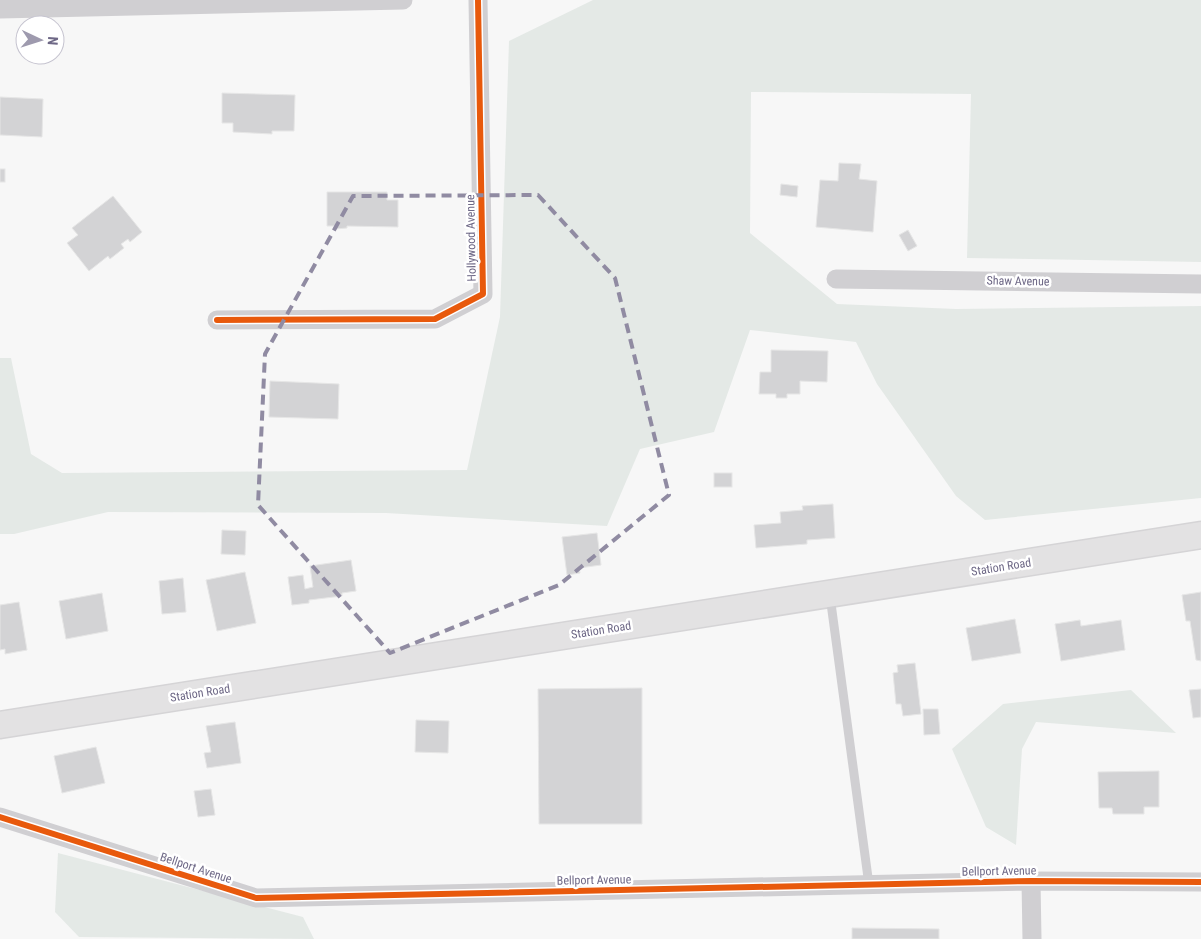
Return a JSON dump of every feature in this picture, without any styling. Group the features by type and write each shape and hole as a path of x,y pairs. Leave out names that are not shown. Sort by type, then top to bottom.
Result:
{"main road":[{"name":"Station Road","path":"0,725 1201,535"}],"street":[{"path":"0,9 403,0"},
{"name":"Hollywood Avenue","path":"217,320 435,319 483,294 478,0"},
{"name":"Shaw Avenue","path":"836,279 1201,284"},
{"name":"Bellport Avenue","path":"0,817 256,898 1031,881 1201,882"},
{"path":"1031,881 1032,939"}],"lane":[{"path":"829,594 868,885"}],"highlighted area":[{"path":"538,195 615,278 669,495 559,585 390,653 258,505 265,354 353,196"}],"shaded area":[{"path":"593,0 1201,0 1201,262 967,258 971,94 751,92 750,233 837,304 956,309 1201,306 1201,498 985,520 956,496 877,384 856,342 750,330 714,432 640,449 607,526 386,513 108,512 14,534 0,534 0,358 11,358 31,454 62,473 467,470 500,317 509,41"},
{"path":"1131,690 1176,733 1036,722 1022,749 1016,845 986,827 952,749 1003,704"},
{"path":"58,853 303,917 314,939 79,937 55,912"}],"building":[{"path":"222,93 295,95 294,131 272,131 272,134 233,132 233,123 222,123"},
{"path":"0,97 43,99 42,137 0,135"},
{"path":"839,163 861,164 859,179 877,181 873,232 816,227 820,180 838,181"},
{"path":"0,169 5,169 5,182 0,182"},
{"path":"781,184 798,186 797,197 780,195"},
{"path":"327,192 387,192 387,200 398,200 398,227 347,226 347,228 335,229 335,226 327,226"},
{"path":"113,196 142,232 130,242 128,239 121,244 124,248 110,259 108,256 89,271 67,243 78,235 72,228"},
{"path":"908,230 917,246 908,251 899,235"},
{"path":"771,350 828,351 827,382 800,381 800,394 787,394 787,398 776,398 776,394 759,394 760,372 771,372"},
{"path":"270,381 339,384 338,419 269,417"},
{"path":"714,473 732,473 732,487 714,487"},
{"path":"833,504 835,538 807,540 807,544 756,548 754,525 781,523 780,512 803,510 802,506"},
{"path":"222,530 246,531 245,555 221,554"},
{"path":"597,533 601,565 579,568 580,573 567,575 562,537"},
{"path":"351,560 356,591 342,593 342,596 309,600 309,603 292,605 288,577 303,575 305,589 313,587 310,566"},
{"path":"245,572 256,623 217,631 206,580"},
{"path":"183,578 186,612 162,614 159,581"},
{"path":"1201,592 1201,661 1196,660 1190,621 1186,621 1182,595"},
{"path":"102,593 108,631 66,639 59,601"},
{"path":"19,602 27,650 5,654 5,649 0,650 0,605"},
{"path":"1015,619 1021,653 972,661 966,628"},
{"path":"1080,620 1081,626 1121,620 1125,650 1061,661 1055,624"},
{"path":"915,663 921,714 903,716 901,704 896,704 893,673 898,672 897,665"},
{"path":"642,688 642,824 539,824 538,689"},
{"path":"1201,689 1201,717 1193,718 1189,690"},
{"path":"923,709 938,709 940,734 924,735"},
{"path":"416,720 449,721 448,753 415,752"},
{"path":"235,722 241,763 207,768 204,753 211,752 206,726"},
{"path":"96,747 105,783 62,793 54,756"},
{"path":"1159,771 1159,807 1144,807 1144,814 1113,814 1112,808 1099,808 1098,772"},
{"path":"211,789 215,815 198,817 194,791"},
{"path":"852,928 939,929 939,939 852,939"}],"cycle path":[{"path":"217,320 435,319 483,294 478,0"},
{"path":"0,817 256,898 1031,881 1201,882"}]}
